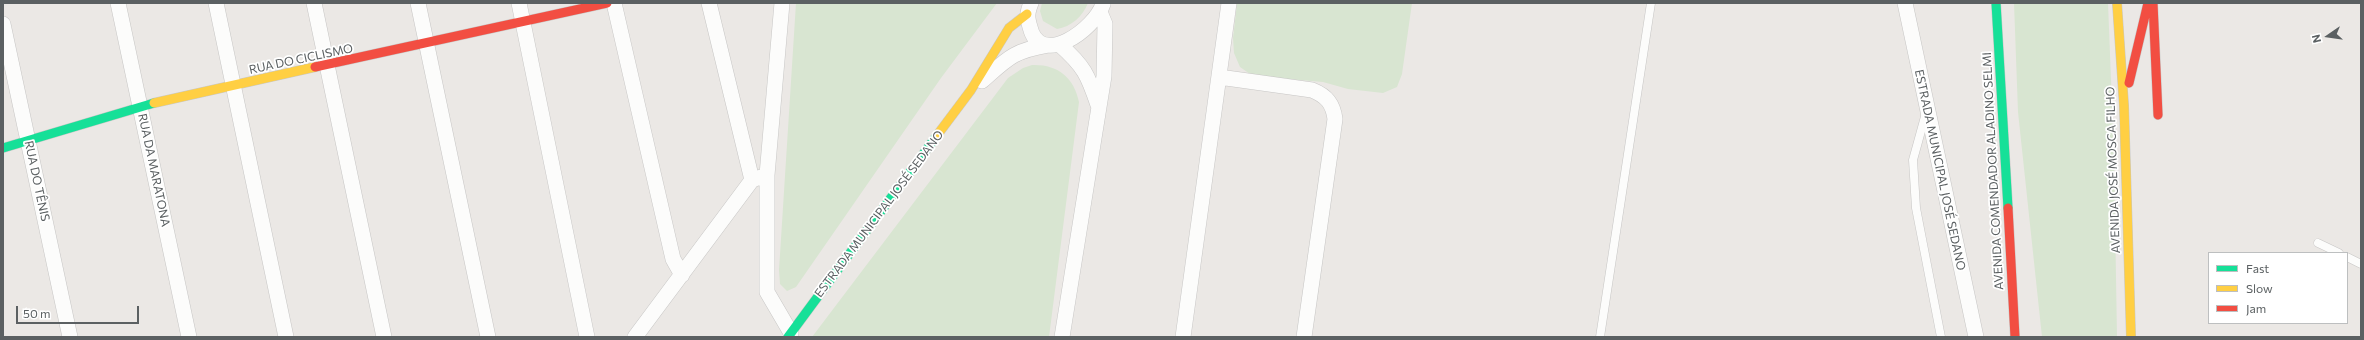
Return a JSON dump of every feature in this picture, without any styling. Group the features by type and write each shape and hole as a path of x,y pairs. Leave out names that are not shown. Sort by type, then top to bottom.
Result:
{"street":[{"name":"RUA DA MARATONA","path":"118,3 189,337"},
{"path":"216,3 286,337"},
{"path":"314,3 384,337"},
{"path":"418,3 488,337"},
{"path":"519,3 587,337"},
{"name":"RUA DO CICLISMO","path":"3,148 141,106 607,3"},
{"path":"614,3 673,259 682,275"},
{"path":"709,3 752,180"},
{"path":"782,3 767,176 767,292 789,335"},
{"path":"1182,337 1229,3"},
{"name":"ESTRADA MUNICIPAL JOSÉ SEDANO","path":"1905,3 1926,110 1976,337"},
{"name":"AVENIDA JOSÉ MOSCA FILHO","path":"2117,3 2124,106 2131,337"},
{"path":"2124,106 2148,3"},
{"path":"2153,3 2158,115"},
{"name":"AVENIDA COMENDADOR ALADINO SELMI","path":"1996,4 2015,337"},
{"path":"1062,337 1104,76 1105,24 1101,8"},
{"name":"ESTRADA MUNICIPAL JOSÉ SEDANO","path":"971,90 1010,57 1024,49 1054,45 1070,40 1090,25 1101,8"},
{"path":"1029,9 1031,31 1038,41 1054,45 1076,59 1087,74 1098,106"},
{"name":"ESTRADA MUNICIPAL JOSÉ SEDANO","path":"789,335 971,90 1009,28 1029,9"},
{"name":"RUA DO TÊNIS","path":"3,24 70,337"},
{"path":"1219,77 1312,90 1321,94 1334,108 1335,119 1304,337"},
{"path":"635,337 752,180 767,176"}],"lane":[{"path":"1600,337 1651,3"},
{"path":"1926,110 1913,160 1916,208 1941,336"},
{"path":"2318,243 2337,252"},
{"path":"2348,258 2361,264"}],"green space":[{"path":"796,3 997,3 941,78 796,287 787,291 780,284 779,270"},
{"path":"1042,3 1088,3 1086,8 1076,20 1067,26 1057,29 1043,21 1040,11"},
{"path":"1237,3 1412,3 1402,74 1397,87 1383,93 1348,89 1323,82 1253,76 1240,67 1234,53 1233,38"},
{"path":"2014,3 2108,3 2114,156 2117,337 2042,337 2018,112"},
{"path":"1032,65 1049,67 1063,74 1069,79 1077,93 1079,102 1049,337 812,337 1008,78 1023,68"}],"traffic: fast":[{"path":"1996,3 2008,208"},
{"path":"3,148 154,103"},
{"path":"788,337 938,134"}],"traffic: slow":[{"path":"2117,3 2124,106 2131,337"},
{"path":"938,134 971,90 1009,28 1027,14"},
{"path":"154,103 315,67"}],"traffic: jam":[{"path":"315,67 607,3"},
{"path":"2129,83 2148,3"},
{"path":"2153,3 2158,115"},
{"path":"2008,208 2015,337"}]}
